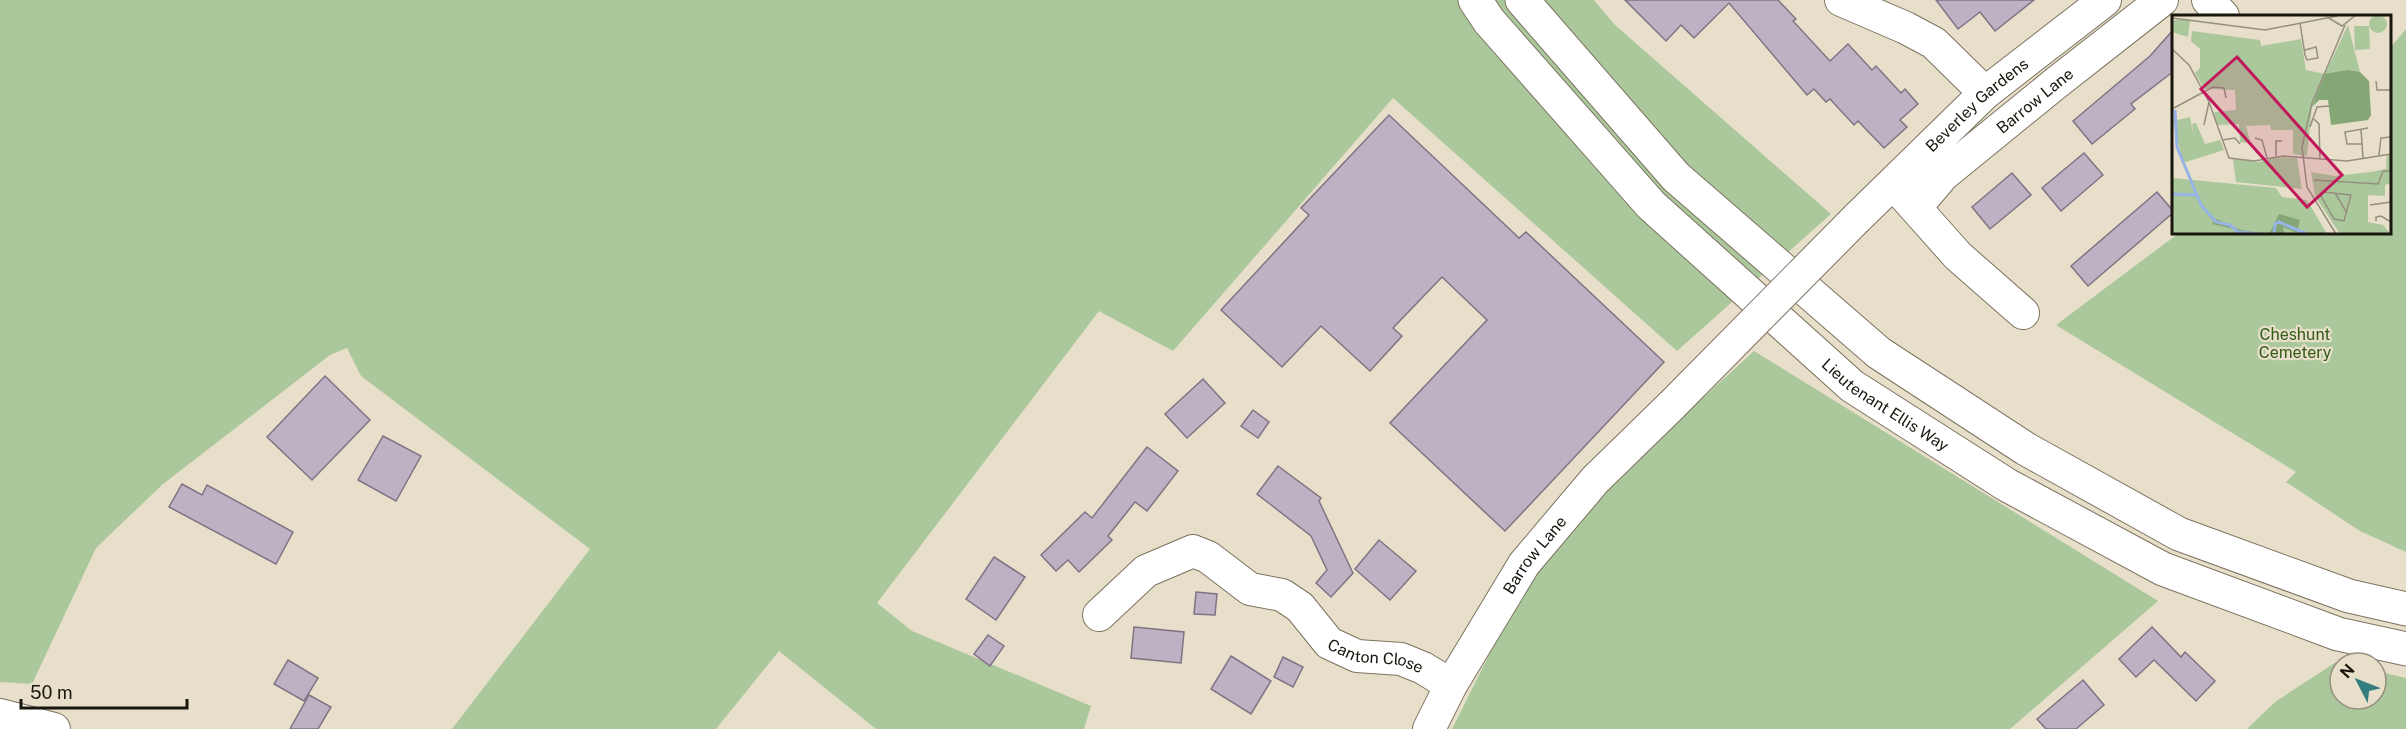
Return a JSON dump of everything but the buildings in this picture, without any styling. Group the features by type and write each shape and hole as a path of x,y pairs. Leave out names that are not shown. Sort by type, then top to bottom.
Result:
{"main road":[{"name":"Lieutenant Ellis Way","path":"1475,0 1489,21 1651,206 1852,386 2007,485 2163,569 2338,634 2406,649"},
{"path":"1522,0 1676,177 1879,354 2026,449 2179,534 2349,596 2406,609"}],"street":[{"path":"1841,0 1906,28 1934,43 1985,93"},
{"name":"Beverley Gardens","path":"1857,218 1985,93 2105,0"},
{"name":"Barrow Lane","path":"1916,207 1943,175 2162,0"},
{"path":"2208,0 2222,15"},
{"path":"1892,182 1958,256 2023,313"},
{"name":"Barrow Lane","path":"1428,729 1451,685 1524,564 1595,480 1857,218"},
{"name":"Canton Close","path":"1099,615 1146,571 1193,551 1208,557 1250,589 1282,595 1300,607 1329,643 1357,656 1401,659 1423,668 1451,685"}],"green space":[{"path":"0,0 1594,0 1615,25 1831,214 1677,351 1393,98 1173,351 1099,311 877,603 912,631 1091,706 1084,729 876,729 779,651 716,729 452,729 590,549 361,376 347,348 330,355 163,484 96,548 32,684 0,682"},
{"name":"Cheshunt Cemetery","path":"2406,29 2406,552 2360,531 2286,482 2296,472 2056,325 2178,234 2391,234 2391,47"},
{"path":"1754,351 2158,601 2010,729 1452,729 1537,559 1658,439"},
{"path":"2328,667 2328,711 2388,711 2388,674 2406,678 2406,729 2247,729 2275,702"}]}
